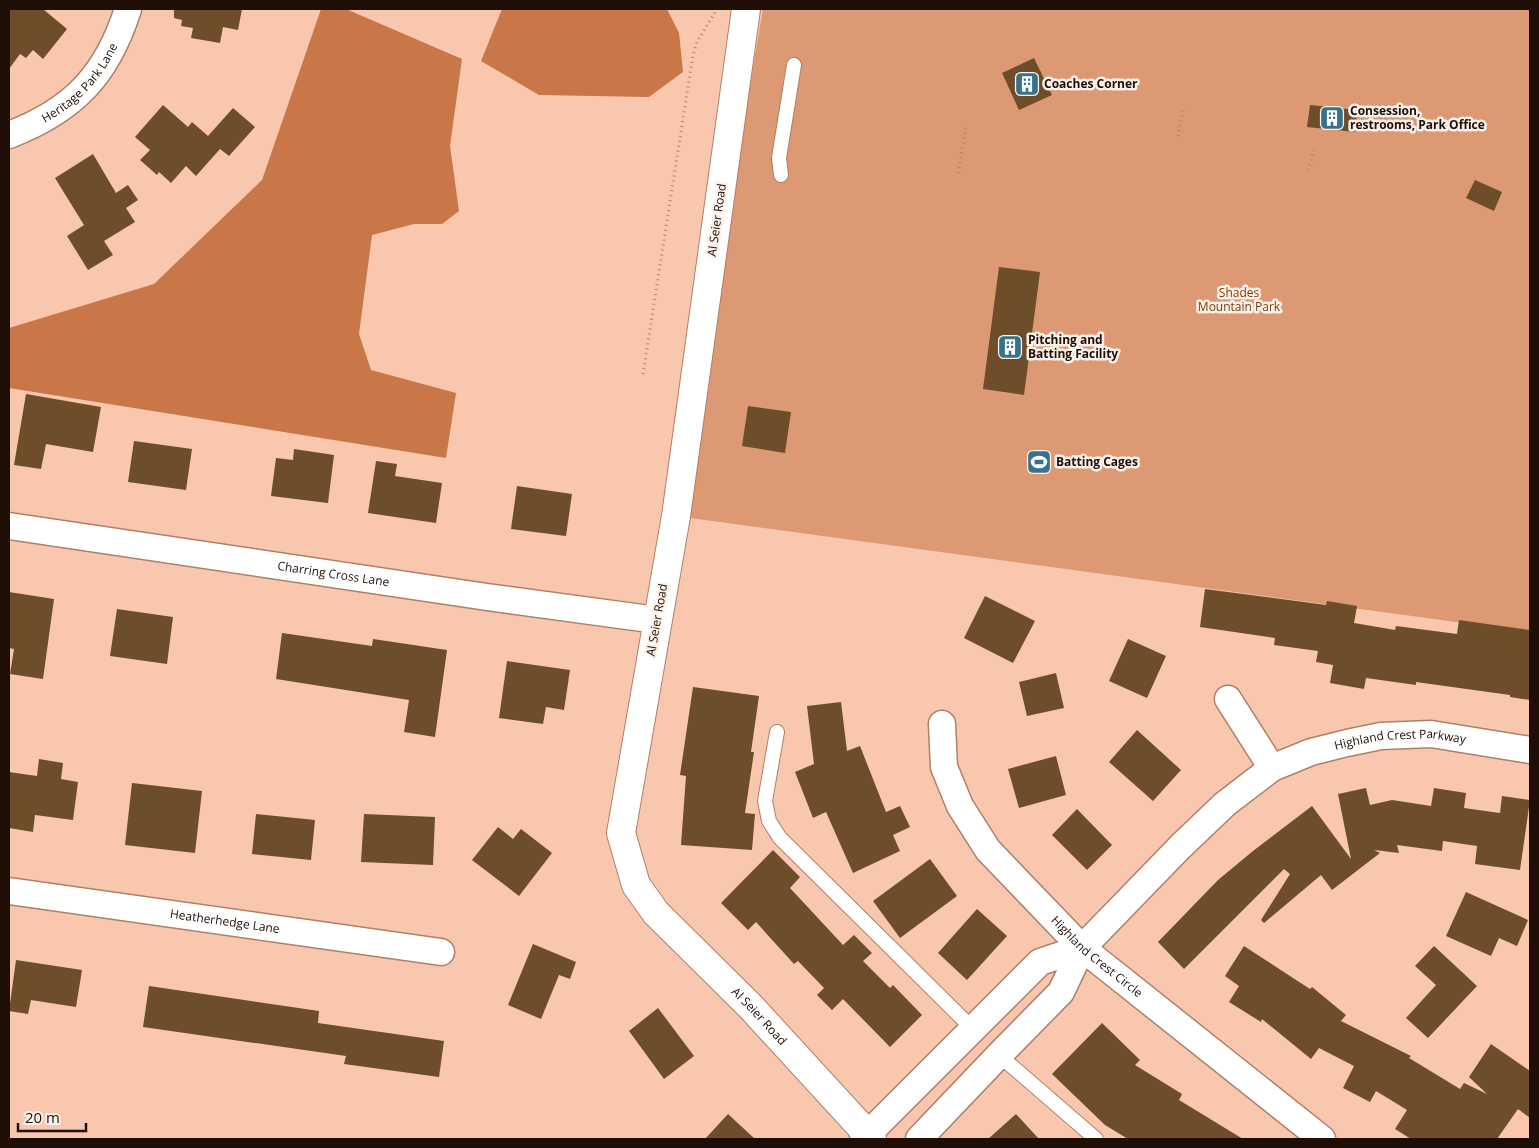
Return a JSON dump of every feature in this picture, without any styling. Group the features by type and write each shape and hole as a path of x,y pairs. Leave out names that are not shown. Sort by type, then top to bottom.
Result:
{"street":[{"name":"Heritage Park Lane","path":"9,135 42,121 75,98 97,74 106,60 128,9"},
{"name":"Al Seier Road","path":"746,9 676,516 621,833 636,885 656,913 751,1007 868,1138"},
{"name":"Charring Cross Lane","path":"9,526 657,620"},
{"path":"1228,699 1272,768"},
{"name":"Highland Crest Circle","path":"942,724 944,767 960,806 988,850 1082,948 1322,1139"},
{"name":"Highland Crest Parkway","path":"919,1139 998,1055 1061,992 1082,948 1180,847 1225,804 1272,768 1311,752 1381,736 1431,734 1530,750"},
{"name":"Heatherhedge Lane","path":"9,891 441,952"},
{"name":"Highland Crest Parkway","path":"868,1138 1040,962 1082,948"},
{"path":"973,1029 998,1055"}],"lane":[{"path":"781,175 779,158 794,65"},
{"path":"777,732 765,801 769,821 780,838 973,1029"},
{"path":"998,1055 1096,1139"}],"path":[{"path":"643,374 693,55 697,42 717,9"},
{"path":"1178,136 1183,109"},
{"path":"958,173 966,126"},
{"path":"1308,170 1315,148"}],"green space":[{"name":"Shades Mountain Park","path":"763,9 1530,9 1530,632 676,516"}],"shaded area":[{"path":"321,9 346,9 462,59 450,146 459,211 442,224 414,224 372,235 359,334 371,370 456,393 446,458 9,388 9,328 154,284 262,180"},
{"path":"502,9 667,9 679,33 683,72 649,97 539,95 481,61"}],"building":[{"path":"9,9 43,9 67,29 43,59 33,50 26,58 20,54 9,69"},
{"path":"174,9 242,9 238,30 223,27 220,43 191,38 193,28 181,26 182,20 174,18"},
{"name":"Coaches Corner","path":"1034,58 1052,95 1019,110 1002,73"},
{"path":"163,105 188,127 192,122 208,136 233,108 255,127 229,156 220,149 196,176 186,166 171,183 159,172 157,175 140,160 150,150 135,137"},
{"name":"Consession, restrooms, Park Office","path":"1310,105 1357,110 1355,132 1307,127"},
{"path":"93,154 116,193 128,185 138,200 126,208 135,222 104,241 113,255 88,270 67,236 84,225 55,178"},
{"path":"1475,180 1502,192 1494,211 1466,198"},
{"name":"Pitching and Batting Facility","path":"999,267 1040,272 1024,395 983,389"},
{"path":"26,394 101,407 93,452 46,444 41,469 14,465"},
{"path":"748,406 791,412 785,453 742,446"},
{"path":"134,441 192,449 186,490 128,482"},
{"path":"294,449 334,455 328,503 271,496 276,458 293,460"},
{"path":"376,461 397,464 395,476 442,483 436,523 368,513"},
{"path":"517,486 572,494 566,536 511,529"},
{"path":"1205,589 1326,605 1327,601 1357,606 1354,623 1395,630 1396,626 1457,634 1459,620 1530,630 1530,700 1510,697 1510,695 1416,682 1416,685 1366,678 1364,689 1330,683 1333,665 1316,662 1318,651 1274,645 1275,638 1200,627"},
{"path":"9,592 54,599 43,679 10,674 14,649 9,648"},
{"path":"985,596 1035,621 1013,663 964,638"},
{"path":"117,609 173,617 167,664 110,656"},
{"path":"282,633 372,646 373,639 447,650 435,737 404,732 409,700 276,679"},
{"path":"1128,639 1166,656 1147,698 1109,681"},
{"path":"507,661 570,670 564,710 546,707 543,724 499,718"},
{"path":"1056,673 1064,708 1027,716 1019,682"},
{"path":"693,687 759,696 751,752 754,752 745,813 755,814 752,850 681,845 686,776 680,775"},
{"path":"841,702 847,751 860,746 886,812 900,806 910,827 893,835 900,851 853,873 826,812 813,818 795,772 814,764 807,706"},
{"path":"1137,730 1181,770 1153,801 1109,762"},
{"path":"1056,756 1066,795 1019,808 1008,769"},
{"path":"39,759 63,763 61,779 78,782 73,820 35,815 33,832 9,828 9,772 37,776"},
{"path":"132,783 202,791 195,853 125,845"},
{"path":"1366,788 1370,805 1392,800 1431,806 1434,788 1466,793 1464,808 1500,813 1502,796 1530,800 1520,870 1475,864 1477,846 1443,841 1442,851 1397,845 1399,853 1374,850 1380,853 1332,890 1321,875 1264,923 1261,920 1290,874 1284,869 1184,969 1158,942 1218,880 1312,806 1351,859 1338,794"},
{"path":"1077,809 1112,845 1087,870 1052,835"},
{"path":"256,814 315,820 311,860 252,854"},
{"path":"364,814 435,817 433,865 361,862"},
{"path":"498,827 513,839 521,829 552,853 519,896 472,860"},
{"path":"773,850 800,877 790,888 843,945 854,935 872,953 863,961 890,988 893,985 922,1015 890,1047 843,999 832,1010 817,995 824,988 798,961 794,964 756,922 748,930 721,903"},
{"path":"930,859 957,896 900,938 873,901"},
{"path":"1466,892 1528,920 1517,946 1499,938 1491,956 1446,936"},
{"path":"977,909 1007,936 967,980 938,953"},
{"path":"533,944 576,962 570,979 559,975 541,1019 508,1005"},
{"path":"1244,946 1310,989 1312,987 1346,1015 1341,1021 1411,1056 1409,1058 1460,1089 1464,1083 1487,1094 1469,1077 1491,1044 1530,1071 1530,1118 1518,1109 1497,1139 1411,1139 1395,1129 1407,1110 1376,1091 1370,1102 1343,1088 1354,1066 1319,1048 1311,1059 1262,1019 1261,1022 1229,1002 1239,986 1225,976"},
{"path":"1434,946 1477,986 1428,1038 1406,1018 1436,985 1415,966"},
{"path":"16,960 82,970 76,1007 31,1000 28,1014 9,1011"},
{"path":"149,986 319,1011 318,1023 444,1041 439,1077 344,1064 346,1056 143,1027"},
{"path":"658,1008 694,1056 664,1079 629,1031"},
{"path":"1102,1023 1140,1060 1135,1065 1182,1094 1179,1100 1243,1139 1128,1139 1105,1125 1052,1074"},
{"path":"728,1114 755,1139 705,1139"},
{"path":"1016,1114 1039,1139 988,1139"}],"place":[{"name":"Coaches Corner","path":"1027,84"},
{"name":"Consession, restrooms, Park Office","path":"1332,118"},
{"name":"Pitching and Batting Facility","path":"1010,347"},
{"name":"Batting Cages","path":"1039,462"}]}
